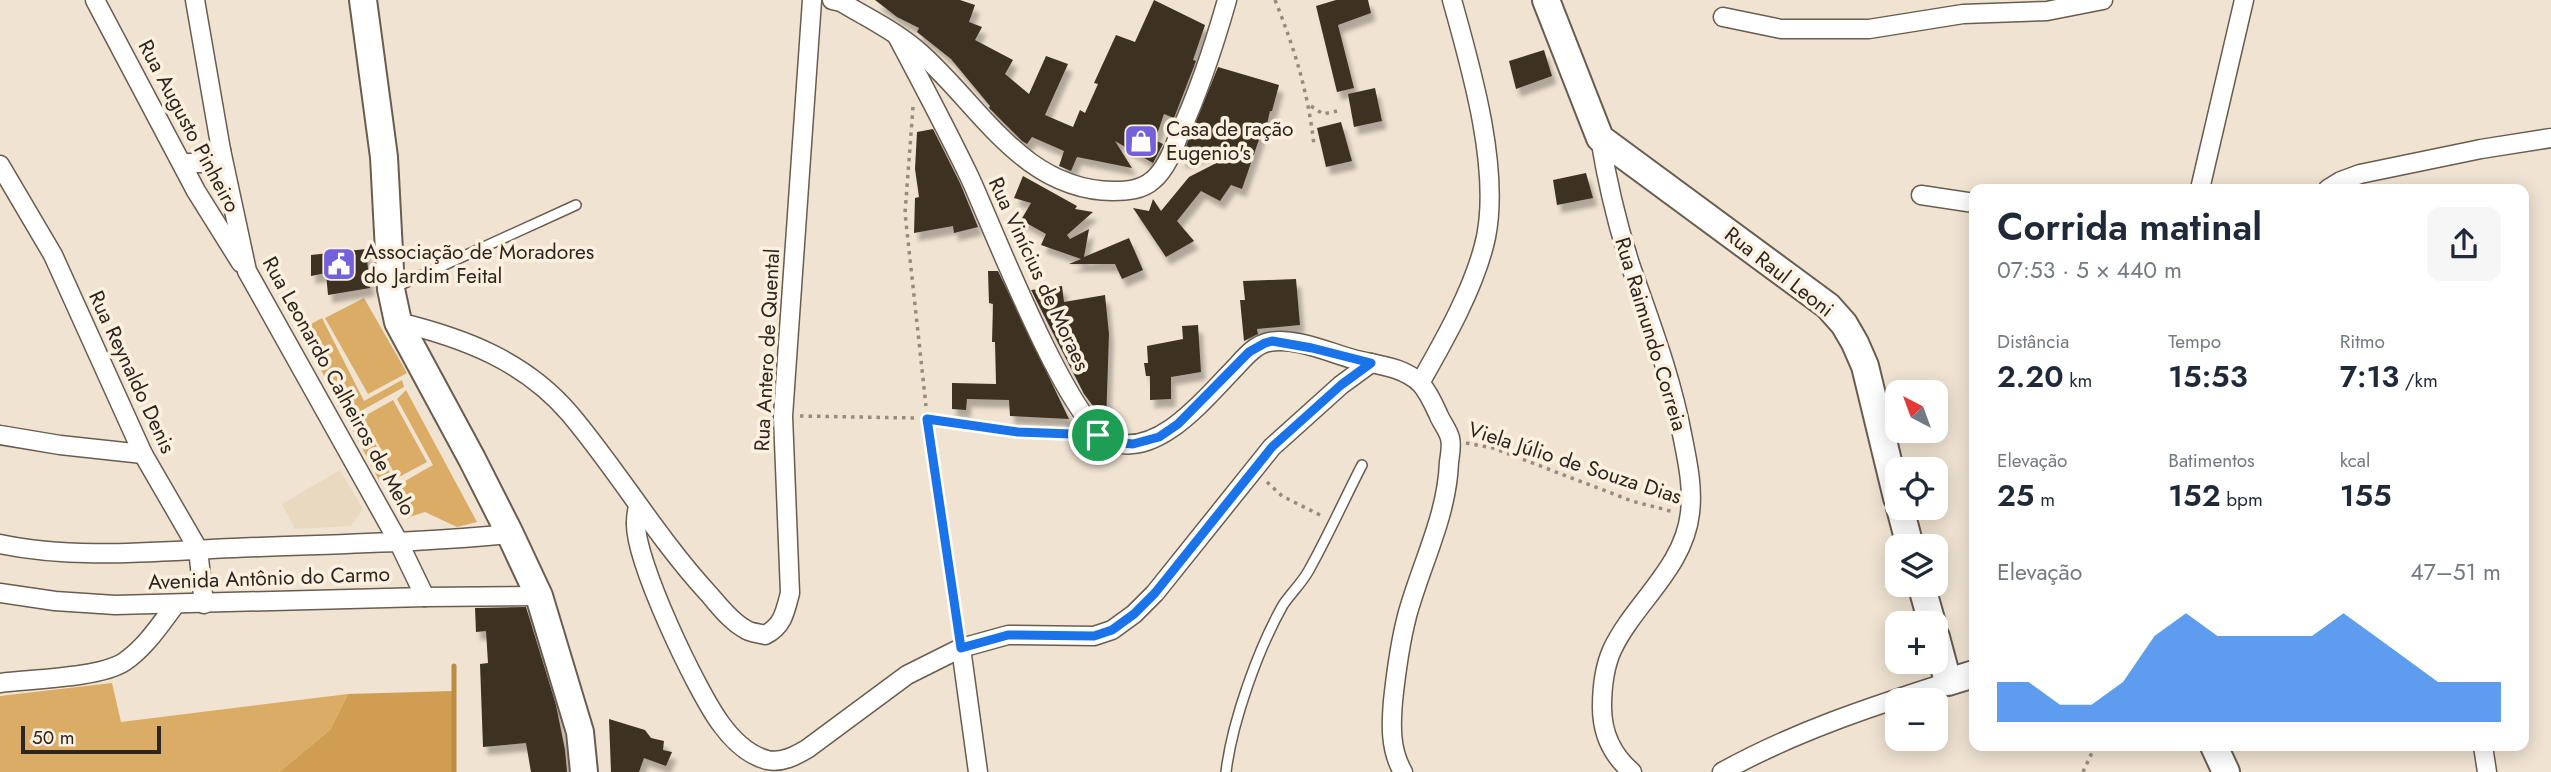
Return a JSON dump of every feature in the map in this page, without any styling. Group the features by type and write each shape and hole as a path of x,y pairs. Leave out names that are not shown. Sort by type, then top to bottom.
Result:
{"street":[{"name":"Rua Augusto Pinheiro","path":"95,0 222,235 247,271"},
{"name":"Rua Leonardo Calheiros de Melo","path":"195,0 221,150 247,271 398,541 425,597"},
{"path":"363,0 384,157 391,289 398,322 510,534 539,596 580,732 584,772"},
{"name":"Rua Antero de Quental","path":"638,506 692,576 729,616 745,630 765,635 775,630 784,618 790,593 783,416 812,0"},
{"path":"832,0 841,2 897,36 938,69 1011,149 1041,170 1069,184 1103,191 1127,191 1142,187 1153,180 1168,158 1195,99 1227,0"},
{"path":"1420,383 1446,338 1474,274 1486,238 1491,197 1487,149 1452,0"},
{"name":"Rua Raimundo Correia","path":"1546,0 1600,138 1606,178 1680,421 1690,474 1690,516 1676,556 1612,650 1602,686 1602,718 1606,736 1614,755 1632,772"},
{"path":"1723,17 1781,29 1868,29 1962,14 2047,11 2103,0"},
{"path":"2201,184 2244,0"},
{"name":"Rua Vinícius de Moraes","path":"897,36 936,106 972,182 1004,261 1073,400 1098,435"},
{"name":"Rua Raul Leoni","path":"1600,138 1828,306 1856,343 1865,366 1887,457"},
{"path":"2336,184 2360,174 2551,138"},
{"path":"182,163 202,163 221,150"},
{"name":"Rua Reynaldo Denis","path":"0,165 53,255 143,454 198,549 204,604"},
{"path":"1921,195 1969,202"},
{"path":"398,322 499,356 520,370 569,413 638,506 635,523 642,556 690,671 710,709 738,744 767,760 792,758 907,675 961,648 1008,635 1094,636 1112,630 1134,614 1155,593 1253,468 1297,423 1371,363"},
{"path":"1098,435 1112,442 1130,444 1159,437 1178,424 1209,395 1249,352 1265,343 1295,344 1400,369 1420,383 1433,401 1450,439 1449,477 1443,508 1407,616 1395,682 1391,726 1395,759 1403,772"},
{"path":"0,435 143,454"},
{"name":"Avenida Antônio do Carmo","path":"0,544 60,552 124,552 510,534"},
{"name":"Avenida Antônio do Carmo","path":"0,593 103,604 174,605 539,596"},
{"path":"0,683 103,670 122,663 155,631 174,605"},
{"path":"961,648 978,772"},
{"path":"1946,674 1948,682"},
{"path":"1722,772 1756,753 1823,724 1969,676"},
{"path":"2216,751 2226,772"},
{"path":"2484,751 2487,772"}],"lane":[{"path":"391,289 576,205"},
{"path":"927,419 1018,432 1098,435"},
{"path":"1226,772 1232,736 1252,674 1283,606 1307,574 1362,465"}],"path":[{"path":"1275,0 1294,45 1310,104 1314,145"},
{"path":"915,70 905,214 927,419 961,648"},
{"path":"1310,104 1323,114 1336,111"},
{"path":"783,416 927,419"},
{"name":"Viela Júlio de Souza Dias","path":"1450,439 1493,448 1632,500 1690,516"},
{"path":"1253,468 1282,496 1333,522"},
{"path":"2083,772 2093,751"}],"shaded area":[{"path":"364,298 407,373 368,394 325,318"},
{"path":"322,318 364,401 402,380 404,387 359,412 393,479 381,484 300,330"},
{"path":"406,390 477,522 457,527 425,512 406,518 391,489 433,465 397,399"},
{"path":"393,400 427,462 397,478 363,417"},
{"path":"340,470 363,509 351,526 295,529 282,504"},
{"path":"112,683 121,722 348,694 330,730 279,772 0,772 0,696"},
{"path":"452,691 454,772 279,772 330,730 348,694"}],"building":[{"path":"875,0 960,0 975,5 969,22 982,27 975,40 1013,60 1005,74 1029,94 1046,56 1068,64 1045,115 1073,127 1080,110 1085,113 1098,84 1094,83 1116,35 1135,42 1154,0 1205,25 1193,60 1196,61 1174,118 1164,114 1155,140 1163,144 1153,163 1115,141 1132,168 1077,157 1071,171 1059,166 1064,151 1032,137 1027,144 1022,141 989,108 951,59 917,32 919,28 897,17"},
{"path":"1336,0 1368,0 1371,13 1338,25 1354,88 1337,92 1316,6"},
{"path":"1544,50 1552,76 1516,89 1509,61"},
{"path":"1218,67 1279,85 1272,111 1266,129 1263,128 1242,189 1231,185 1220,201 1201,191 1177,221 1194,241 1166,257 1133,208 1149,211 1153,199 1161,211 1189,177 1226,158 1222,149 1180,161"},
{"path":"1375,88 1382,121 1354,127 1348,94"},
{"path":"1341,122 1352,161 1326,167 1317,128"},
{"path":"933,129 978,227 954,233 953,226 914,233 915,198 919,197 915,169 917,132"},
{"path":"1586,173 1593,198 1557,205 1553,180"},
{"path":"1023,176 1077,206 1075,209 1093,212 1067,235 1070,239 1089,229 1084,257 1129,238 1143,270 1122,279 1115,264 1069,264 1081,259 1041,245 1046,234 1021,220 1031,203 1014,198"},
{"name":"Associação de Moradores do Jardim Feital","path":"366,249 370,288 328,295 326,273 311,276 311,255"},
{"path":"988,271 998,271 1069,419 1010,416 1009,400 967,399 966,410 952,409 952,383 996,384 995,342 992,342 993,304 989,303"},
{"path":"1296,279 1300,325 1257,329 1258,334 1244,341 1240,300 1245,300 1243,281"},
{"path":"1062,286 1064,302 1105,295 1109,334 1106,423 1084,394 1031,290"},
{"path":"1198,325 1201,372 1171,377 1171,399 1150,400 1150,376 1146,376 1144,363 1148,363 1147,346 1183,339 1182,326"},
{"path":"526,607 556,705 567,772 531,772 526,743 483,747 480,664 488,663 486,631 476,632 475,608"},
{"path":"609,719 645,730 651,738 664,741 663,750 672,752 666,766 644,758 639,772 611,772"}],"waterway":[{"path":"454,666 454,772"}],"place":[{"name":"Casa de ração Eugenio's","path":"1141,141"},
{"name":"Associação de Moradores do Jardim Feital","path":"339,264"}],"route":[{"path":"1272,341 1371,363 1341,385 1272,447 1155,593 1134,614 1112,630 1094,636 1057,638 1008,635 961,648 927,419 1018,432 1098,435 1112,442 1130,444 1159,437 1178,424 1209,395 1249,352 1272,341"}]}
